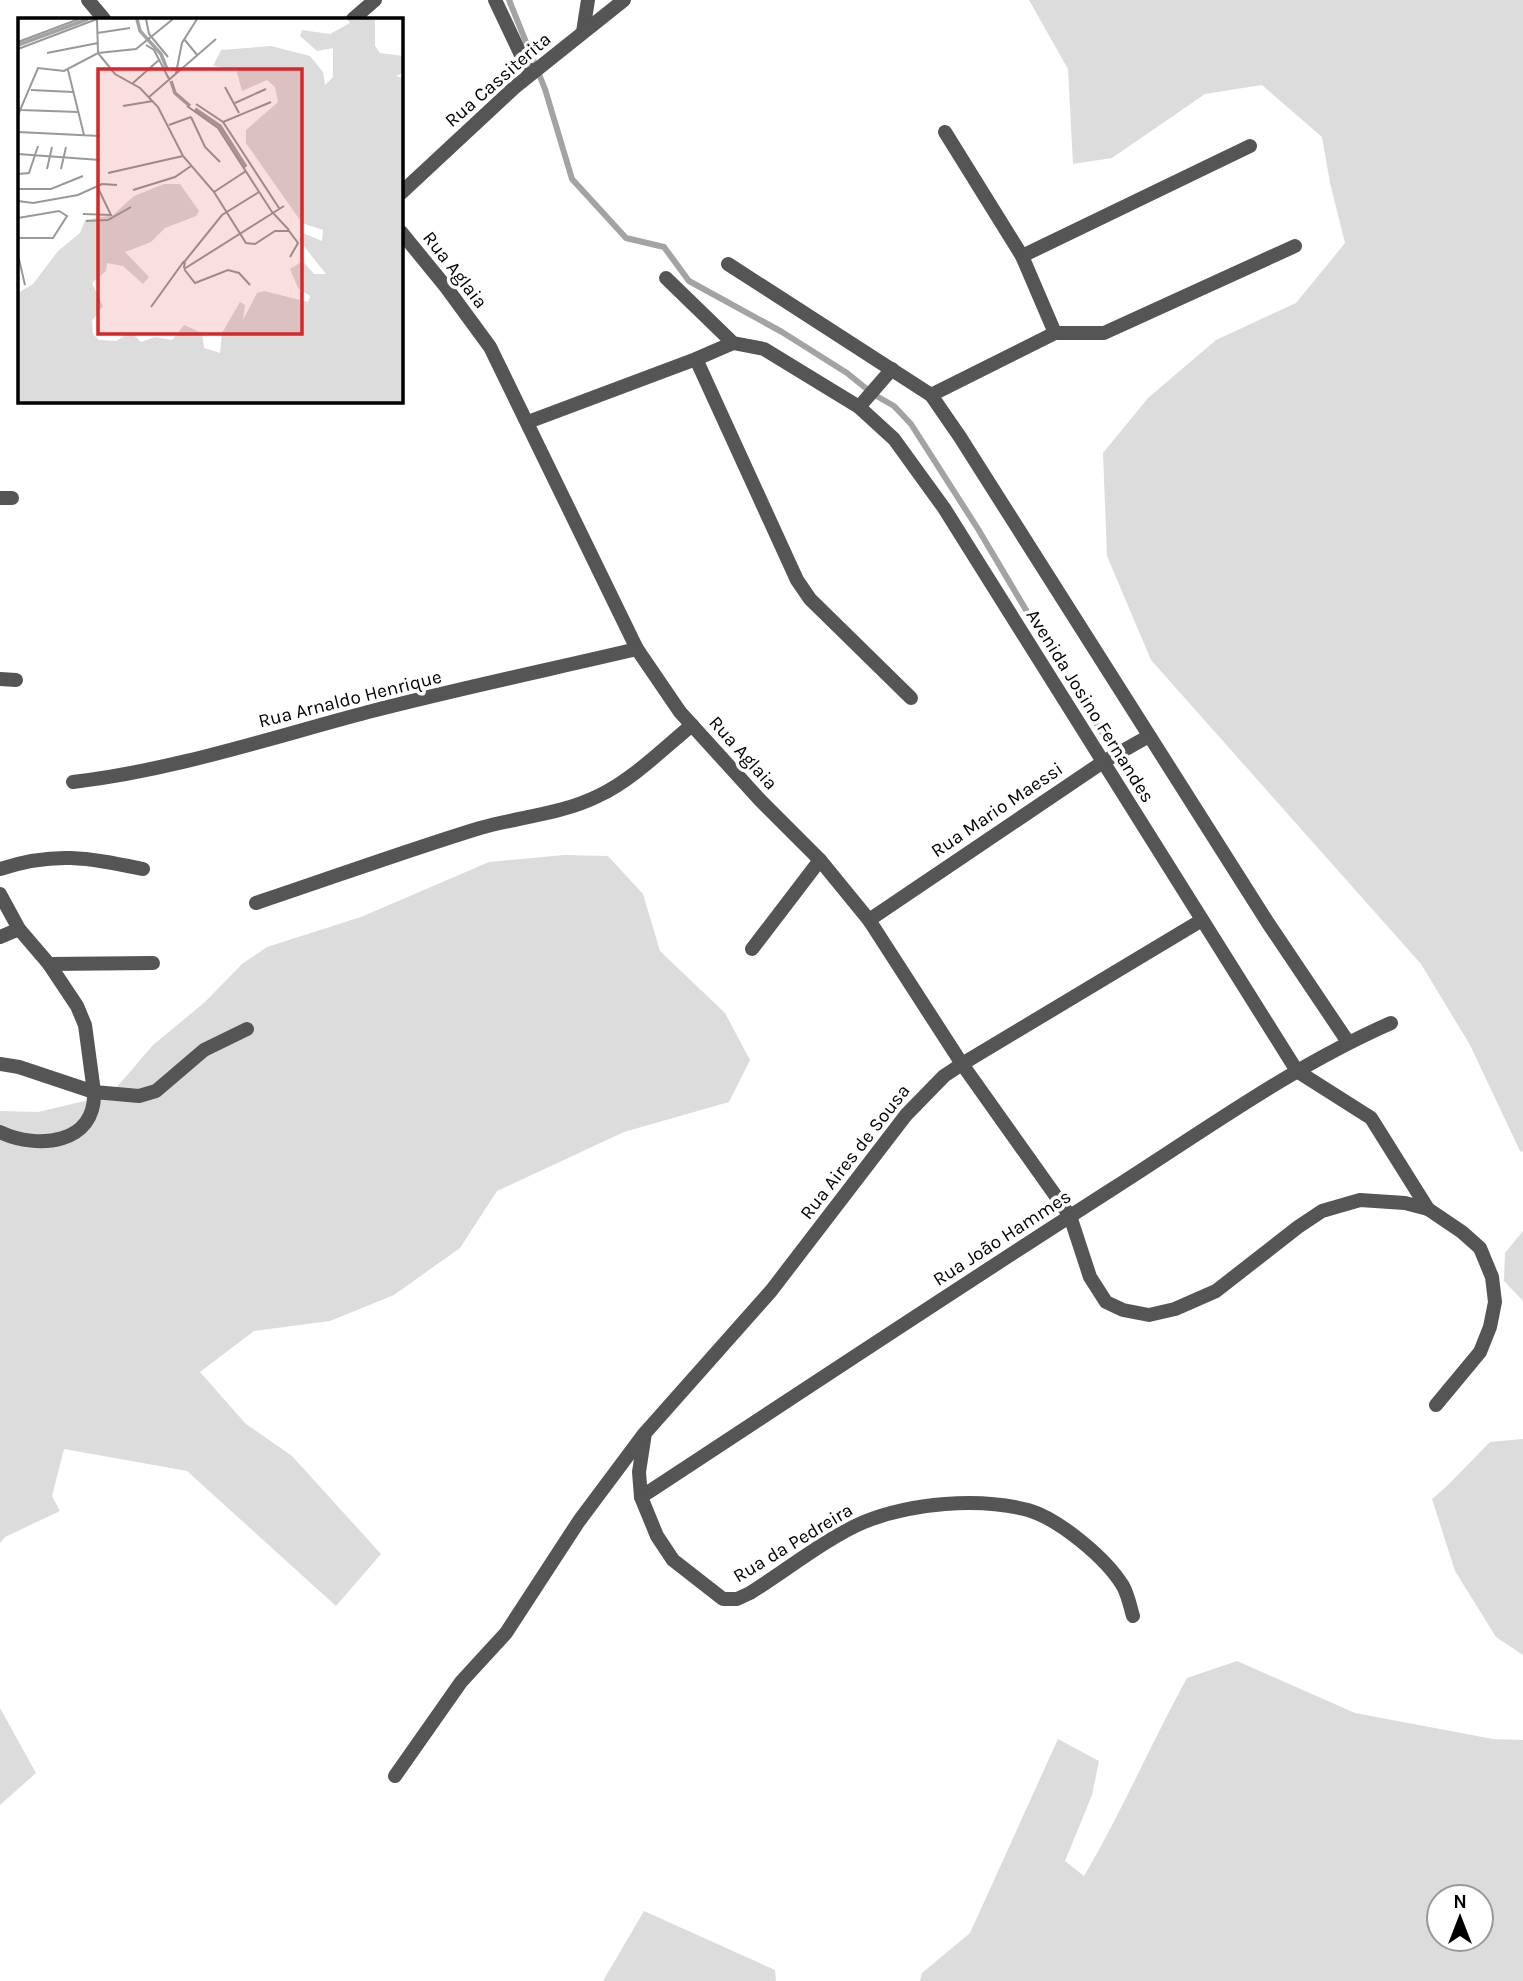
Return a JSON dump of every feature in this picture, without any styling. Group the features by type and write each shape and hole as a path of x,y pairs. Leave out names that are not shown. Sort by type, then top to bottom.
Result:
{"street":[{"path":"88,0 103,18"},
{"path":"354,18 374,0"},
{"path":"495,0 537,69"},
{"path":"583,32 588,0"},
{"name":"Rua Cassiterita","path":"402,192 537,69 624,0"},
{"path":"945,132 1021,256 1055,334"},
{"path":"1021,256 1250,146"},
{"name":"Rua Aglaia","path":"403,238 446,287 490,346 637,649 680,712 760,800 820,860 869,920 962,1064 1070,1216 1090,1278 1106,1302 1123,1310 1149,1315 1175,1309 1216,1291 1322,1211 1360,1200 1405,1203 1428,1209"},
{"path":"931,395 1055,334 1104,333 1295,246"},
{"name":"Avenida Josino Fernandes","path":"728,264 931,395 1268,923 1348,1042"},
{"path":"528,422 733,343 666,278"},
{"name":"Avenida Josino Fernandes","path":"733,343 764,349 861,403 894,439 944,508 1297,1071 1371,1118 1428,1209"},
{"path":"696,359 797,580 810,599 911,698"},
{"path":"861,403 892,369"},
{"name":"Rua Arnaldo Henrique","path":"73,782 166,767 370,712 637,649"},
{"path":"0,679 16,680"},
{"path":"256,903 463,833 503,821 576,806 621,782 692,725"},
{"name":"Rua Mario Maessi","path":"869,920 1103,762 1149,736"},
{"path":"0,869 56,856 88,858 143,869"},
{"path":"752,949 820,860"},
{"path":"0,894 19,929 66,986 85,1025 94,1092 91,1116 86,1125 76,1132 50,1141 31,1141 0,1132"},
{"name":"Rua Aires de Sousa","path":"395,1776 461,1682 506,1633 579,1521 645,1433 771,1291 906,1115 944,1076 962,1064 1202,920"},
{"path":"0,937 19,929"},
{"path":"50,964 153,963"},
{"name":"Rua João Hammes","path":"641,1497 1297,1071 1348,1042 1391,1023"},
{"path":"0,1065 19,1066 94,1092 139,1097 156,1091 204,1050 247,1029"},
{"path":"1428,1209 1480,1248 1492,1277 1495,1302 1490,1327 1480,1352 1436,1405"},
{"path":"641,1497 639,1472 645,1433"},
{"name":"Rua da Pedreira","path":"641,1497 657,1536 673,1560 704,1587 723,1599 737,1599 750,1593 863,1523 891,1513 936,1504 970,1503 1028,1510 1054,1522 1098,1556 1113,1572 1125,1588 1133,1616"}],"shaded area":[{"path":"1029,0 1523,0 1523,1152 1520,1151 1470,1045 1421,964 1151,660 1107,556 1103,453 1148,398 1216,340 1296,303 1345,243 1322,137 1262,85 1205,94 1112,158 1073,164 1068,69"},
{"path":"564,855 608,856 643,894 660,951 725,1013 750,1060 729,1102 624,1132 497,1191 460,1248 394,1295 330,1321 254,1331 200,1372 246,1424 292,1456 381,1554 336,1606 187,1471 64,1449 52,1496 60,1511 5,1537 0,1543 0,1111 38,1112 110,1095 153,1045 205,1002 242,964 267,947 361,917 489,862"},
{"path":"1523,1231 1523,1301 1504,1281 1505,1253"},
{"path":"1523,1439 1523,1655 1496,1637 1455,1571 1432,1499 1490,1442"},
{"path":"1237,1661 1355,1713 1493,1739 1523,1740 1523,1981 920,1981 922,1973 970,1933 1058,1739 1099,1761 1092,1795 1065,1861 1084,1876 1187,1678"},
{"path":"0,1708 36,1773 0,1805"},
{"path":"644,1911 775,1970 776,1981 603,1981"}],"waterway":[{"path":"509,0 545,89 572,179 626,238 664,247 689,281 782,332 894,406 911,424 978,529 1103,734"}]}
